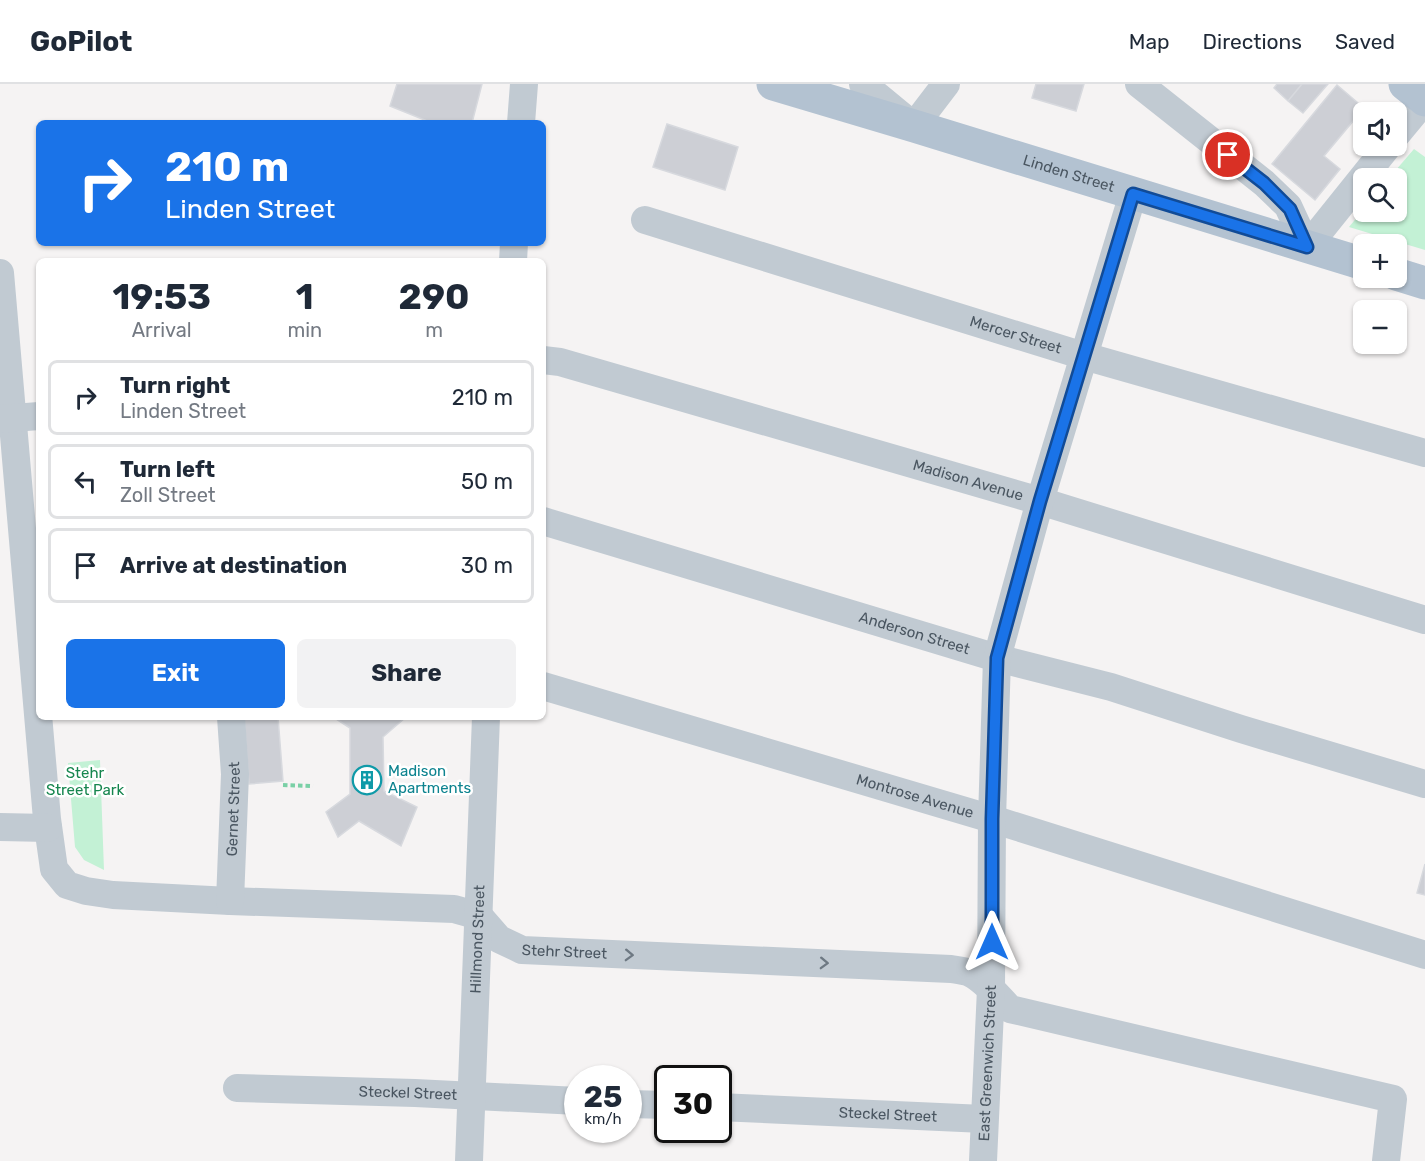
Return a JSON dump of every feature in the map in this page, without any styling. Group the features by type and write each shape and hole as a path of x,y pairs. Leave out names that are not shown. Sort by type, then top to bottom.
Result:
{"main road":[{"name":"Linden Street","path":"773,84 1353,261"},
{"path":"1405,84 1425,100"},
{"path":"1407,277 1425,283"}],"street":[{"path":"521,120 524,84"},
{"path":"863,84 914,126 946,84"},
{"path":"1139,84 1264,183 1290,209 1307,247 1380,156"},
{"path":"1407,122 1425,100"},
{"name":"East Greenwich Street","path":"983,1161 991,989 992,819 997,658 1040,501 1133,194"},
{"name":"Mercer Street","path":"645,220 1084,356 1425,453"},
{"path":"0,273 17,417 36,669"},
{"name":"Madison Avenue","path":"546,360 560,362 1040,501 1425,620"},
{"name":"Anderson Street","path":"546,522 997,658 1111,687 1425,784"},
{"name":"Montrose Avenue","path":"546,687 992,819 1425,955"},
{"path":"40,720 48,828 54,869 67,885 86,891 113,895 230,902 454,909 479,916"},
{"name":"Gernet Street","path":"230,902 235,774 231,720"},
{"name":"Hillmond Street","path":"469,1161 486,720"},
{"path":"0,827 48,828"},
{"name":"Stehr Street","path":"479,916 499,939 522,950 951,969 971,973 1010,1008 1393,1099 1386,1161"},
{"name":"Steckel Street","path":"237,1088 564,1100"},
{"name":"Steckel Street","path":"732,1108 984,1119"}],"path":[{"path":"283,785 313,786"}],"green space":[{"path":"1414,149 1425,157 1425,250 1407,245 1407,234 1372,234 1349,227 1353,222 1407,222 1407,168 1398,168"},
{"name":"Stehr Street Park","path":"100,760 104,870 84,860 75,847 68,763"}],"building":[{"path":"397,84 482,84 473,120 425,120 390,106"},
{"path":"1036,84 1084,84 1076,111 1032,98"},
{"path":"1277,84 1302,84 1288,101 1274,88"},
{"path":"1302,84 1328,84 1303,113 1288,101"},
{"path":"1337,85 1357,102 1353,102 1353,121 1324,156 1340,169 1315,200 1272,164"},
{"path":"667,124 738,147 725,190 653,167"},
{"path":"244,720 278,720 283,781 249,784"},
{"name":"Madison Apartments","path":"338,720 403,720 383,737 384,791 417,807 401,846 359,821 338,837 326,812 350,794 350,728"},
{"path":"1425,864 1425,895 1417,893"}],"place":[{"name":"Madison Apartments","path":"367,780"}],"route":[{"path":"992,942 992,819 997,658 1040,501 1133,194 1307,247 1290,209 1264,183 1228,155"}]}
